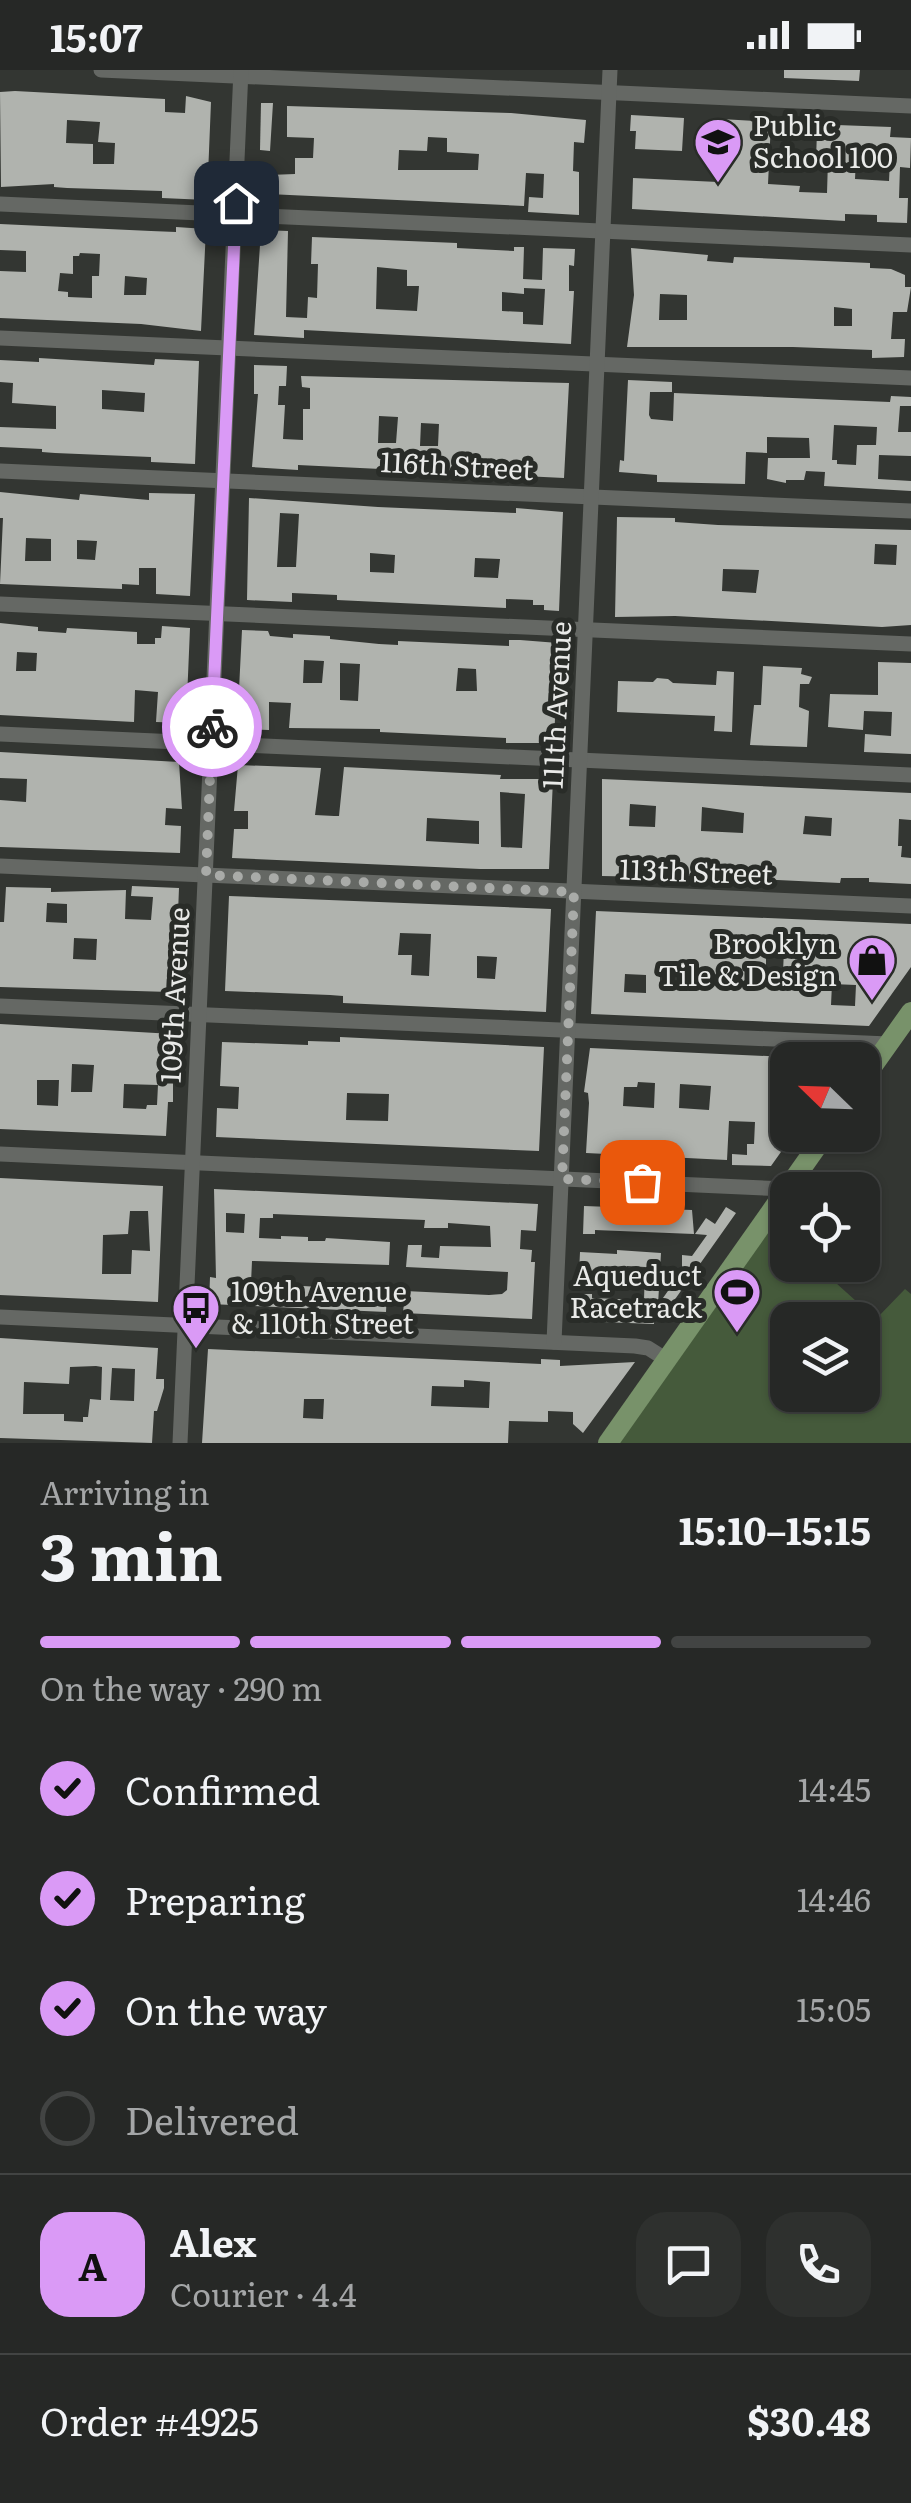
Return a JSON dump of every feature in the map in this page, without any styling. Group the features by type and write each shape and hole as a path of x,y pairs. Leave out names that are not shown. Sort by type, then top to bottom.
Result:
{"main road":[{"path":"880,1055 911,1012"},
{"path":"608,1443 770,1213"}],"street":[{"path":"101,70 241,73 911,106"},
{"name":"111th Avenue","path":"554,1342 610,70"},
{"name":"109th Avenue","path":"180,1443 241,73"},
{"path":"0,204 911,245"},
{"path":"0,338 911,378"},
{"name":"116th Street","path":"0,471 911,511"},
{"path":"0,604 911,644"},
{"path":"0,734 911,775"},
{"name":"113th Street","path":"0,866 911,906"},
{"path":"0,1006 888,1044"},
{"path":"0,1154 770,1188"},
{"path":"0,1318 640,1346 668,1360"}],"green space":[{"name":"Aqueduct Racetrack","path":"766,1219 770,1223 770,1282 835,1282 857,1302 770,1302 770,1412 880,1412 880,1315 905,1289 911,1294 911,1443 608,1443"}],"building":[{"path":"784,70 860,70 859,81 784,78"},
{"path":"0,92 165,99 165,112 185,113 186,96 211,102 207,200 162,198 162,191 67,188 54,184 1,187","holes":["67,120 100,122 98,142 115,143 114,164 93,164 93,144 66,143"]},
{"path":"261,103 273,103 270,151 260,150"},
{"path":"287,106 511,113 586,120 584,143 574,142 579,215 528,212 529,197 543,198 544,174 526,173 524,206 268,194 269,175 295,174 295,158 313,158 314,138 287,137","holes":["428,137 447,138 447,152 479,154 478,170 398,170 399,150 427,151"]},
{"path":"631,115 684,118 682,151 635,149 636,131 630,131"},
{"path":"721,119 771,122 768,184 800,186 799,192 827,193 828,160 816,160 817,131 837,132 837,125 891,127 890,137 911,138 910,168 900,167 899,198 908,198 907,223 877,222 877,215 845,214 845,221 632,209 633,178 718,182","holes":["856,158 890,160 889,181 855,179"]},
{"path":"0,224 176,232 176,227 206,229 201,331 141,324 0,318 0,271 26,272 26,251 0,250","holes":["100,254 99,276 92,276 92,298 68,297 68,292 58,291 60,273 73,274 73,256","125,276 147,278 146,295 124,295"]},
{"path":"261,230 288,231 286,317 307,318 308,297 317,298 318,264 311,264 312,237 457,243 457,248 514,251 514,247 524,247 523,279 542,280 543,248 575,249 574,266 569,265 569,291 574,291 571,344 304,330 304,338 254,335","holes":["377,267 407,270 407,286 419,286 417,311 376,309","524,288 545,289 543,325 523,324 523,312 502,311 502,292 524,294"]},
{"path":"631,248 708,255 707,261 733,263 734,257 870,263 870,268 891,269 905,275 905,287 911,287 907,312 893,312 891,339 905,339 904,357 872,358 872,350 627,347 634,295","holes":["660,294 687,295 687,320 659,320","834,307 852,309 852,326 834,326"]},
{"path":"39,358 154,365 155,359 199,361 195,464 151,462 151,457 0,447 0,427 56,429 56,406 12,403 13,383 0,382 0,360 39,362","holes":["102,390 145,393 144,412 102,409"]},
{"path":"254,365 287,366 286,386 279,386 278,405 285,405 283,439 303,440 303,409 310,409 310,388 302,387 301,376 569,383 564,478 298,465 298,470 252,467 258,394 254,394","holes":["379,416 398,417 396,443 378,443","421,423 439,424 438,446 420,446"]},
{"path":"628,380 672,382 672,392 650,392 649,415 651,419 673,421 674,393 890,402 891,396 911,397 911,406 900,406 898,432 911,432 911,456 879,455 878,479 911,481 911,491 824,486 825,472 806,471 804,480 786,483 767,479 768,458 810,458 809,438 767,437 767,453 746,452 745,484 657,482 657,475 619,472 620,460 624,461","holes":["834,425 877,427 876,445 857,445 856,465 832,460"]},
{"path":"0,492 79,500 80,494 149,500 149,493 195,494 190,596 156,594 156,568 139,568 139,585 122,584 122,589 0,584","holes":["26,538 51,539 51,561 25,561","77,540 97,541 95,560 77,559"]},
{"path":"249,498 378,507 563,512 559,611 544,610 544,605 533,605 533,600 506,599 506,608 337,600 337,595 292,593 292,602 247,600","holes":["280,513 299,514 296,567 277,567","370,553 395,555 394,573 370,572","475,558 500,559 498,578 474,577"]},
{"path":"617,517 675,518 675,522 718,525 911,530 911,625 615,617","holes":["875,544 897,545 896,565 874,564","723,569 759,570 756,593 722,591"]},
{"path":"0,623 66,633 67,628 137,632 137,644 155,644 155,638 161,638 162,626 190,628 186,723 156,722 158,692 135,690 134,722 0,715","holes":["17,652 37,653 36,671 16,671"]},
{"path":"242,630 268,631 270,636 330,636 398,645 398,641 509,646 509,640 558,643 554,743 506,743 506,738 380,729 289,728 291,703 269,702 269,730 237,729","holes":["304,660 324,661 322,683 303,683","340,663 360,664 358,701 340,700","458,668 476,669 477,691 456,691"]},
{"path":"878,662 911,663 911,754 864,752 865,734 891,736 892,712 864,711 863,730 828,727 830,694 878,695"},
{"path":"763,666 802,668 801,674 812,677 809,684 800,684 799,707 809,711 807,747 750,745 754,705 761,705"},
{"path":"717,671 734,672 732,732 714,731 715,716 617,712 618,681 653,682 657,678 673,683 716,685"},
{"path":"0,752 179,762 182,809 166,808 165,825 181,826 180,853 0,847 0,800 26,802 27,779 0,778"},
{"path":"238,765 321,768 315,815 334,816 339,816 344,767 501,775 500,779 553,779 549,869 232,858 234,829 248,829 248,811 234,811","holes":["500,792 525,794 522,848 501,847","427,818 479,821 479,844 426,841"]},
{"path":"602,779 911,793 911,820 899,819 898,846 902,846 901,857 911,858 911,884 869,882 869,878 841,878 840,883 650,874 602,876","holes":["630,804 656,806 655,827 629,826","702,807 744,813 743,833 701,831","805,816 832,818 831,836 803,834"]},
{"path":"132,886 179,888 176,963 172,963 170,992 0,987 0,922 4,922 6,887 51,888 51,892 126,890 125,919 151,920 153,897 131,896","holes":["47,903 67,904 67,923 46,922","74,938 97,939 96,960 73,959"]},
{"path":"229,896 551,909 546,1012 343,1003 343,996 225,991","holes":["400,933 431,934 429,976 411,975 412,955 398,955","477,956 497,957 495,979 477,978"]},
{"path":"596,911 911,924 911,967 869,1026 591,1014","holes":["861,943 882,943 882,964 860,963","766,949 784,950 783,972 766,971","660,965 689,966 688,987 660,985","625,974 646,975 646,993 624,992","832,984 856,985 855,1006 831,1005"]},
{"path":"0,1024 173,1034 173,1102 168,1102 166,1136 0,1129","holes":["72,1064 94,1065 92,1092 71,1092","37,1080 59,1080 58,1106 37,1105","124,1084 158,1085 157,1105 147,1105 146,1109 123,1108"]},
{"path":"340,1037 544,1047 539,1151 216,1137 217,1108 238,1109 239,1087 220,1086 222,1042 340,1042","holes":["347,1093 389,1094 388,1121 346,1120"]},
{"path":"590,1048 770,1056 770,1152 781,1152 771,1166 732,1165 732,1154 747,1155 747,1144 754,1144 755,1122 729,1121 727,1160 586,1153 588,1093 584,1092","holes":["638,1082 655,1083 654,1108 623,1106 624,1087 637,1087","680,1084 711,1086 709,1110 679,1108"]},
{"path":"0,1178 163,1186 158,1302 0,1295","holes":["130,1211 148,1211 150,1251 132,1250 131,1274 102,1274 103,1235 128,1234"]},
{"path":"214,1189 538,1204 536,1231 521,1230 520,1249 532,1250 531,1262 535,1262 532,1319 403,1313 405,1291 489,1295 507,1290 508,1272 406,1267 408,1245 422,1245 421,1257 439,1258 440,1246 491,1247 490,1226 448,1223 448,1228 424,1228 425,1220 273,1214 273,1218 260,1218 259,1238 390,1242 389,1265 252,1261 251,1283 356,1289 357,1283 368,1284 367,1289 387,1290 386,1312 209,1304 210,1277 216,1278","holes":["226,1213 245,1214 244,1233 226,1232"]},
{"path":"584,1206 692,1210 694,1234 595,1230 595,1234 583,1234"},
{"path":"726,1207 736,1213 666,1312 655,1304 654,1324 578,1321 580,1294 644,1300 645,1267 627,1266 627,1276 579,1274 580,1252 661,1253 658,1305 685,1267 682,1255 692,1256 707,1235 695,1234 706,1218 715,1224"},
{"path":"0,1338 158,1348 156,1379 164,1379 164,1388 154,1411 152,1443 0,1438","holes":["70,1367 102,1367 101,1400 90,1399 88,1417 83,1417 83,1422 64,1421 64,1414 23,1414 24,1382 69,1384","112,1368 135,1369 134,1401 110,1400"]},
{"path":"208,1349 541,1364 541,1359 560,1360 560,1366 635,1362 583,1433 573,1424 573,1412 548,1411 548,1422 509,1421 508,1443 202,1443","holes":["464,1380 490,1382 489,1408 431,1406 432,1386 464,1387","304,1399 324,1399 323,1419 303,1418"]}],"way so far":[{"path":"212,727 206,875 574,892 562,1179 642,1182"}],"place":[{"name":"Public School 100","path":"718,184"},
{"name":"Brooklyn Tile & Design","path":"872,1002"},
{"name":"Aqueduct Racetrack","path":"737,1334"},
{"name":"109th Avenue & 110th Street","path":"196,1350"}],"route":[{"path":"212,727 236,203"}]}
